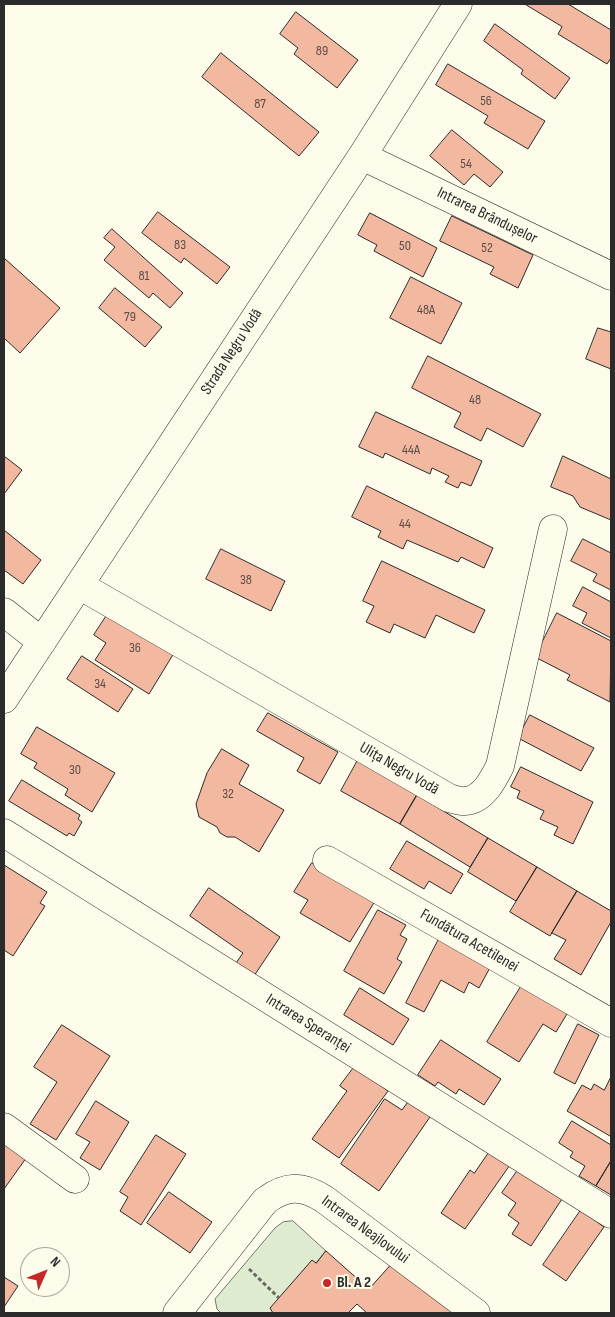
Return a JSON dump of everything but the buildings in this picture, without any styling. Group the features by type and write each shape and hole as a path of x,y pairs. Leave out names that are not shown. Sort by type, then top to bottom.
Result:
{"street":[{"name":"Strada Negru Vodă","path":"4,699 362,156 458,4"},
{"name":"Intrarea Brândușelor","path":"362,156 611,276"},
{"name":"Ulița Negru Vodă","path":"79,585 449,798 466,802 482,794 493,781 500,766 553,529"},
{"path":"4,612 42,642"},
{"name":"Intrarea Speranței","path":"4,834 611,1214"},
{"name":"Fundătura Acetilenei","path":"327,860 611,1023"},
{"path":"4,1127 75,1179"},
{"name":"Intrarea Neajlovului","path":"178,1313 264,1201 277,1192 293,1188 311,1191 476,1313"}],"path":[{"path":"227,1248 279,1298"}],"green space":[{"path":"293,1221 326,1251 273,1313 221,1313 217,1309 215,1299 275,1228 283,1222"}],"place":[{"name":"Bl. A 2","path":"327,1283"}]}
